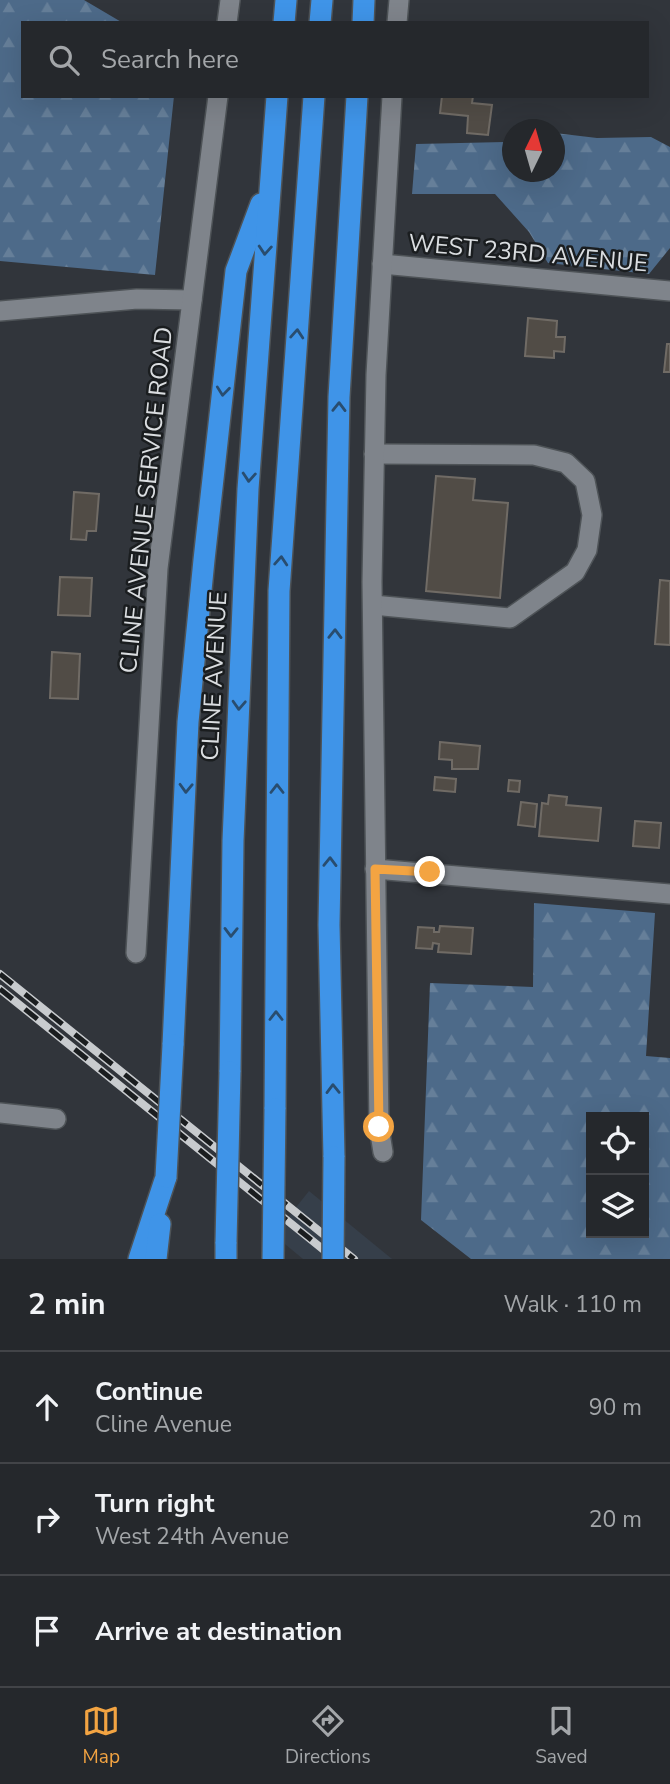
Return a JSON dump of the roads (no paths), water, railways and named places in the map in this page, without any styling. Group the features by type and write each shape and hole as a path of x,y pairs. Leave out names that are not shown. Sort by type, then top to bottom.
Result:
{"highway":[{"path":"284,21 286,0"},
{"path":"320,21 322,0"},
{"path":"363,21 364,0"},
{"name":"CLINE AVENUE","path":"226,1251 233,841 244,570 277,98"},
{"path":"273,1259 279,591 314,98"},
{"path":"333,1259 334,1157 329,925 339,397 358,98"},
{"path":"156,1259 166,1177 188,722 208,519 236,271 270,182"},
{"path":"139,1259 166,1177"}],"street":[{"path":"227,21 230,0"},
{"path":"397,21 398,0"},
{"name":"CLINE AVENUE SERVICE ROAD","path":"136,953 158,568 218,98"},
{"path":"383,1152 379,1127 375,869 374,454 392,98"},
{"name":"WEST 23RD AVENUE","path":"382,264 670,291"},
{"path":"0,311 137,299 192,300"},
{"path":"373,605 510,618 575,572 587,550 592,515 584,481 566,463 534,455 374,454"},
{"path":"375,869 670,894"},
{"path":"0,1113 57,1119"}],"railway":[{"path":"0,974 354,1259"},
{"path":"0,989 335,1259"}]}
